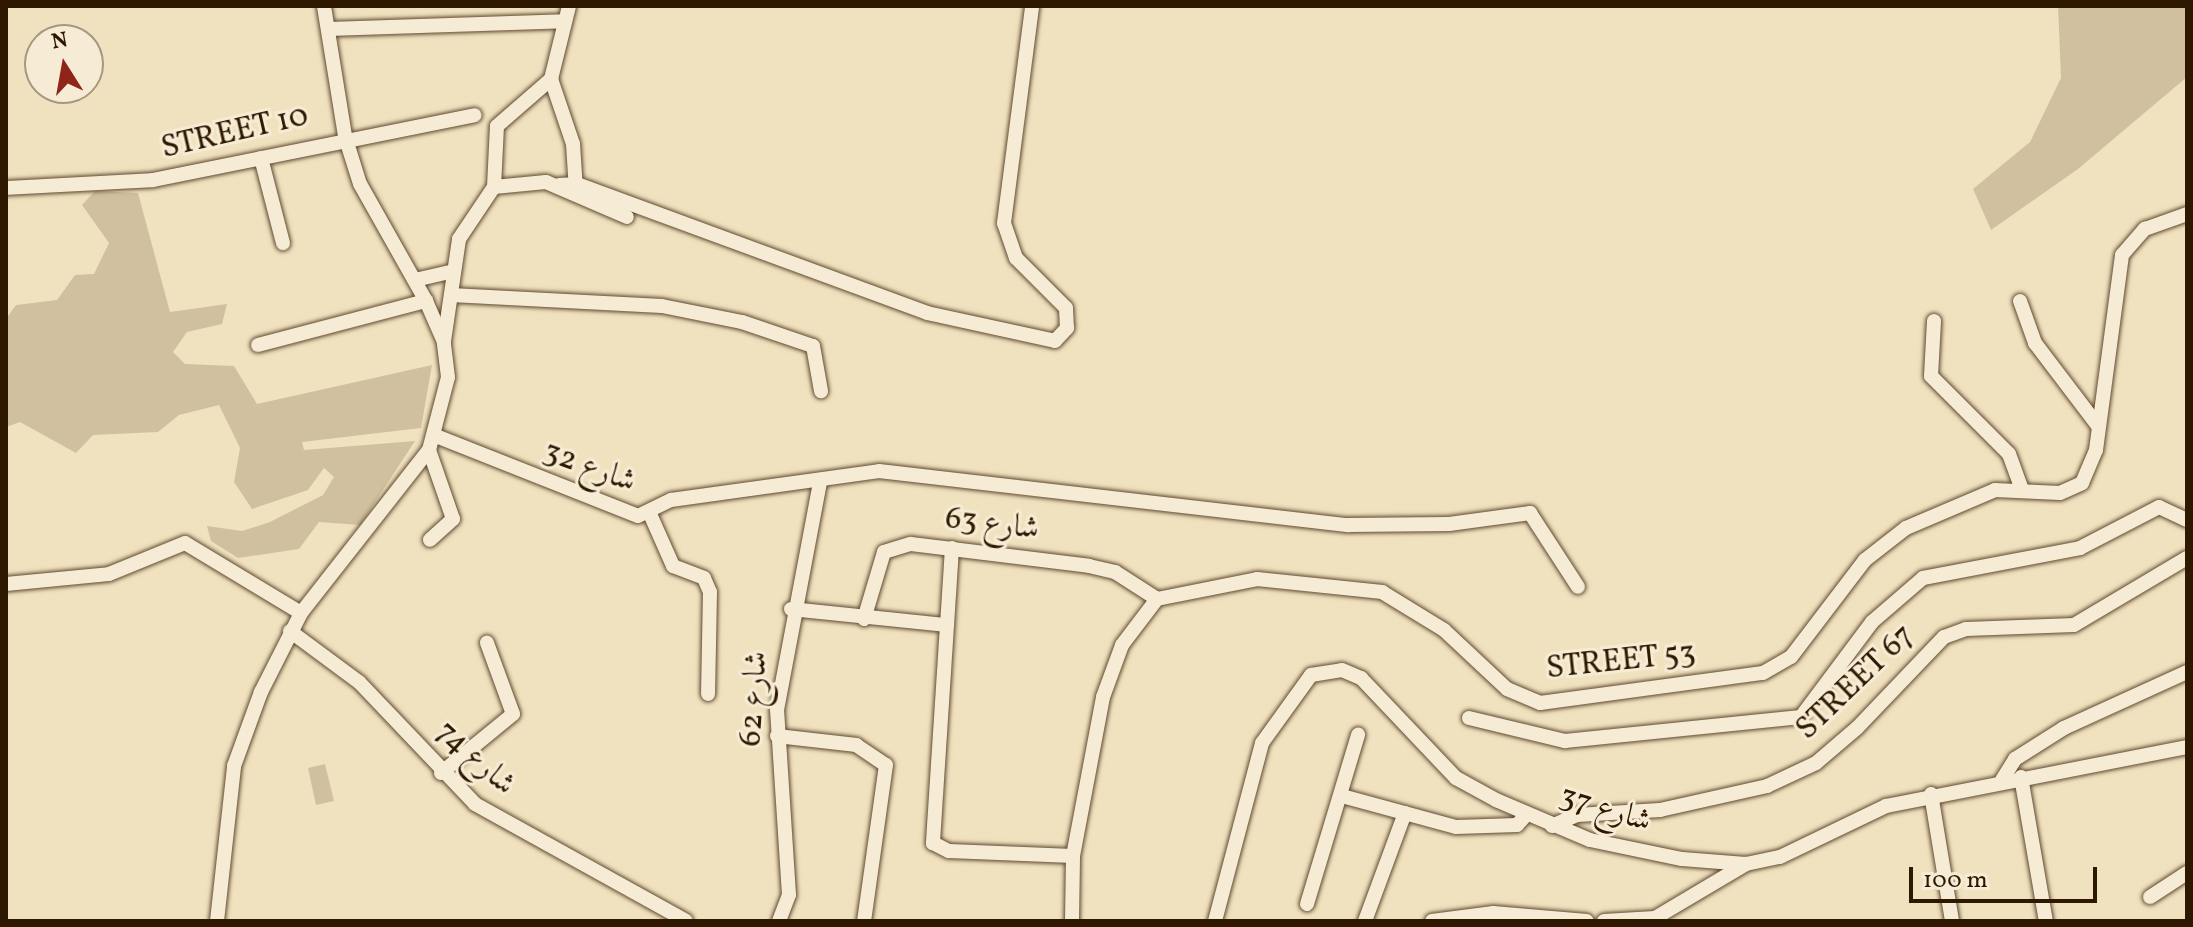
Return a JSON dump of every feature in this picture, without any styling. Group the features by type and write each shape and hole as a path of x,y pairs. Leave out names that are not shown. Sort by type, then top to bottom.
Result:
{"street":[{"name":"STREET 10","path":"6,188 153,180 261,158 345,136 324,6"},
{"path":"494,187 520,181 576,189 927,313 1055,341 1067,328 1066,308 1016,258 1004,223 1032,6"},
{"path":"328,29 567,13 551,79 576,189"},
{"path":"217,921 234,766 290,631 301,613 429,450 436,436 448,377 444,342 454,271 465,224 494,187 501,119 551,79"},
{"path":"444,342 415,280 360,184 345,136 475,115"},
{"path":"261,158 283,243"},
{"name":"STREET 53","path":"1157,599 1257,579 1382,592 1444,630 1507,689 1540,703 1577,702 1763,673 1791,657 1865,560 1906,528 1947,505 2021,487 2053,493 2082,483 2093,466 2122,255 2145,229 2187,214"},
{"path":"415,280 454,271"},
{"path":"258,345 452,292 650,305 742,322 813,346 821,391"},
{"path":"2020,301 2035,343 2098,426"},
{"path":"1934,321 1931,376 2009,454 2021,487"},
{"name":"شارع 32","path":"436,436 624,514 650,514 671,500 820,483 879,471 1376,526 1530,513 1578,587"},
{"path":"429,450 453,519 430,540"},
{"name":"شارع 62","path":"779,921 789,895 777,736 791,609 820,483"},
{"path":"1469,718 1565,741 1801,717 1872,622 1923,578 2080,548 2159,507 2187,520"},
{"path":"650,514 673,566 704,578 710,592 708,694"},
{"path":"6,584 95,577 185,543 301,613"},
{"name":"شارع 63","path":"864,619 889,547 952,548 1115,572 1157,599"},
{"path":"952,548 935,846 1073,856"},
{"name":"STREET 67","path":"1552,826 1577,815 1660,810 1767,786 1816,763 1857,728 1944,637 1966,629 2074,625 2187,558"},
{"path":"1072,921 1073,856 1103,697 1122,645 1157,599"},
{"path":"791,609 864,619 947,625"},
{"name":"شارع 74","path":"290,631 359,682 441,773 485,811 686,921"},
{"path":"441,773 513,714 487,643"},
{"name":"شارع 37","path":"1216,920 1262,743 1311,675 1342,670 1361,678 1456,778 1552,826 1621,849 1746,864 1780,857 1864,815 1931,794 2187,747"},
{"path":"2002,780 2015,759 2064,728 2187,672"},
{"path":"1307,904 1358,735"},
{"path":"777,736 856,745 886,765 864,921"},
{"path":"2021,777 2046,921"},
{"path":"1931,794 1952,921"},
{"path":"1342,796 1477,828 1517,825 1527,814"},
{"path":"1365,921 1405,813"},
{"path":"1604,921 1658,920 1746,864"},
{"path":"2150,897 2187,873"},
{"path":"1432,921 1493,913 1587,921"}],"shaded area":[{"path":"2058,6 2187,6 2187,77 2078,169 1991,230 1973,189 2030,142 2061,78"},
{"path":"95,191 138,193 170,312 227,304 222,324 187,332 173,352 185,364 234,366 257,404 432,365 421,428 302,442 304,450 415,441 360,525 319,522 299,549 238,558 211,541 207,526 242,531 270,522 323,495 334,477 324,468 308,490 252,509 234,482 240,448 219,405 179,415 158,432 93,435 76,453 20,422 6,427 6,319 16,305 57,300 75,275 94,274 109,243 82,205"},
{"path":"325,764 334,801 316,805 308,768"}]}
